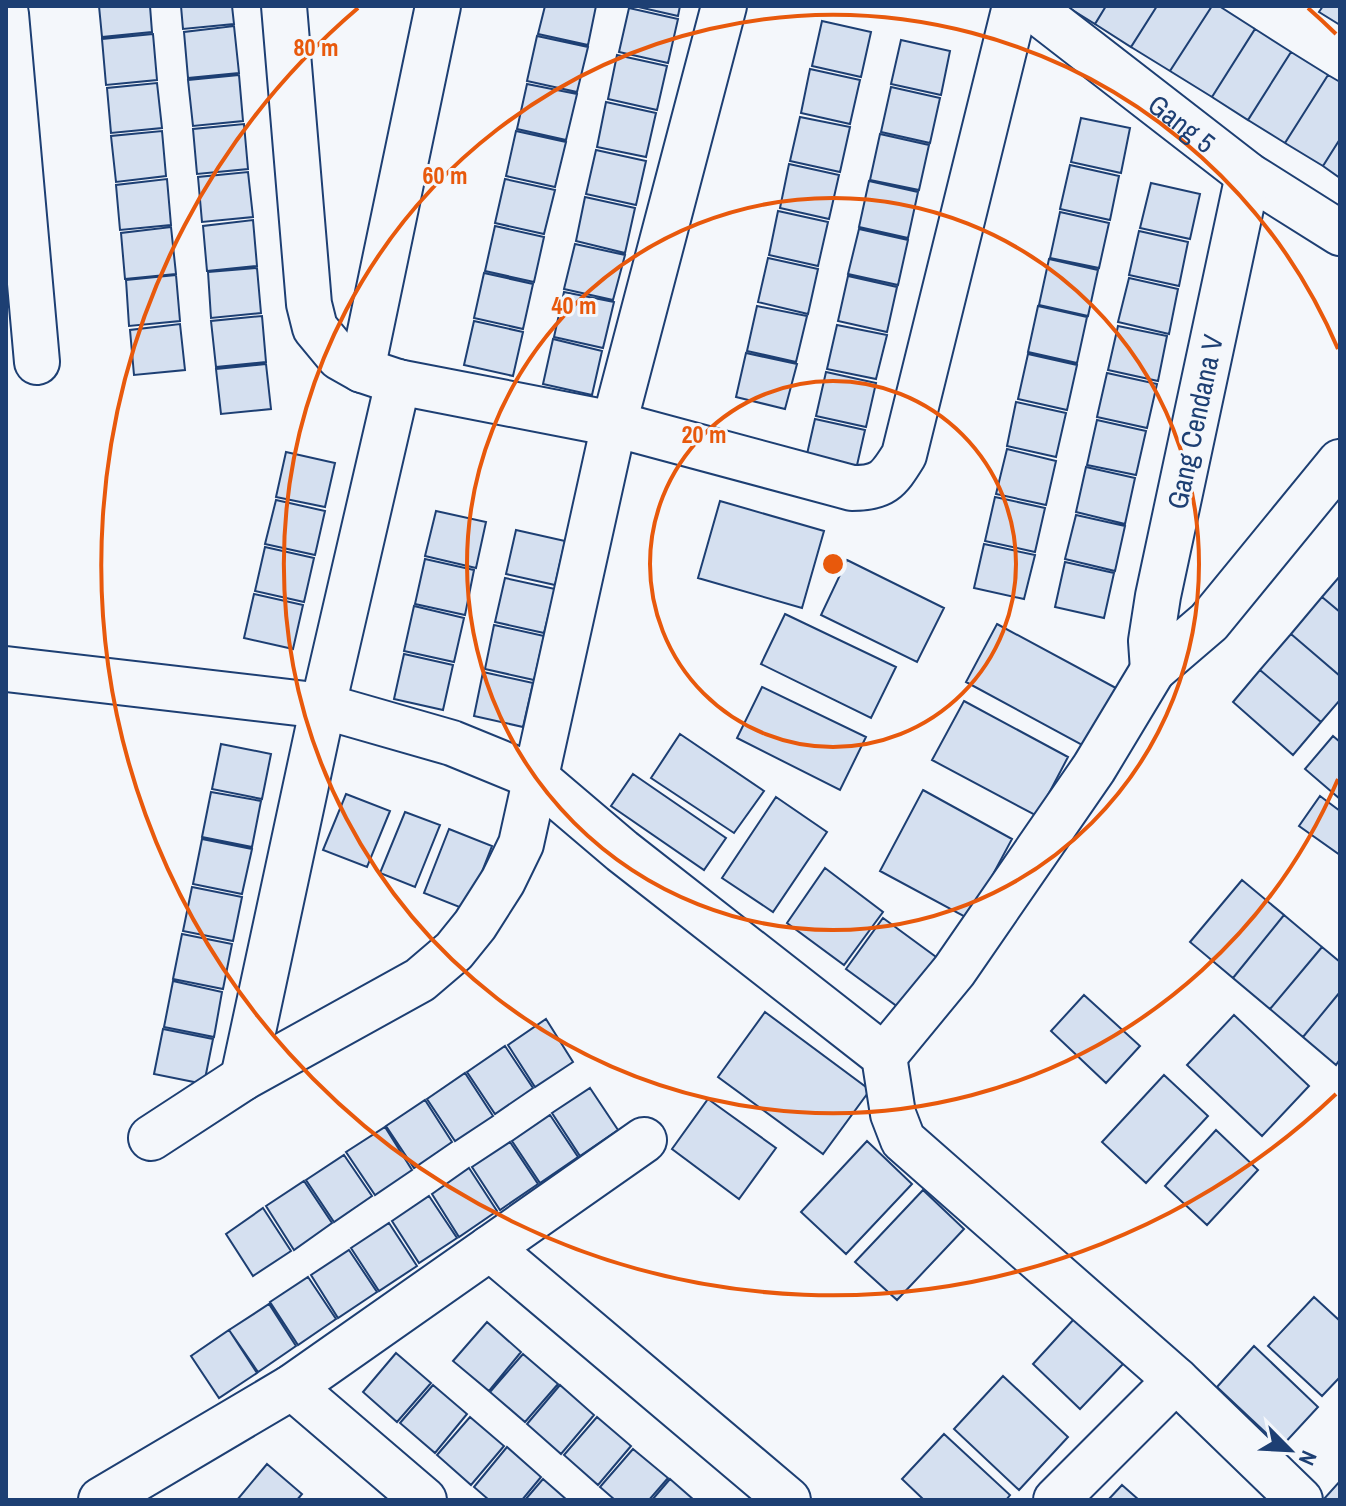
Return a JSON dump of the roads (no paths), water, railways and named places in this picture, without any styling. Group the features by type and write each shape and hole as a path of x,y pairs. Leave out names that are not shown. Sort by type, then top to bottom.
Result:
{"street":[{"path":"284,6 309,304 315,328 339,357 380,376 614,424 852,488 875,488 892,474 904,455 1015,6"},
{"path":"243,1078 323,706 380,376 438,6"},
{"path":"151,1138 243,1078 420,980 454,951 503,881 521,844 614,424 724,6"},
{"name":"Gang 5","path":"1030,6 1248,175 1340,233"},
{"path":"6,14 37,362"},
{"name":"Gang Cendana V","path":"1153,670 1151,641 1160,585 1248,175"},
{"path":"884,1056 954,971 1094,768 1153,670 1209,622 1340,462"},
{"path":"6,669 323,706 452,743 535,777 622,851 884,1056 893,1114 903,1140 1176,1380 1300,1500"},
{"path":"101,1500 292,1387 644,1140"},
{"path":"490,1248 788,1500"},
{"path":"1056,1500 1176,1380"},
{"path":"292,1387 424,1500"}]}
